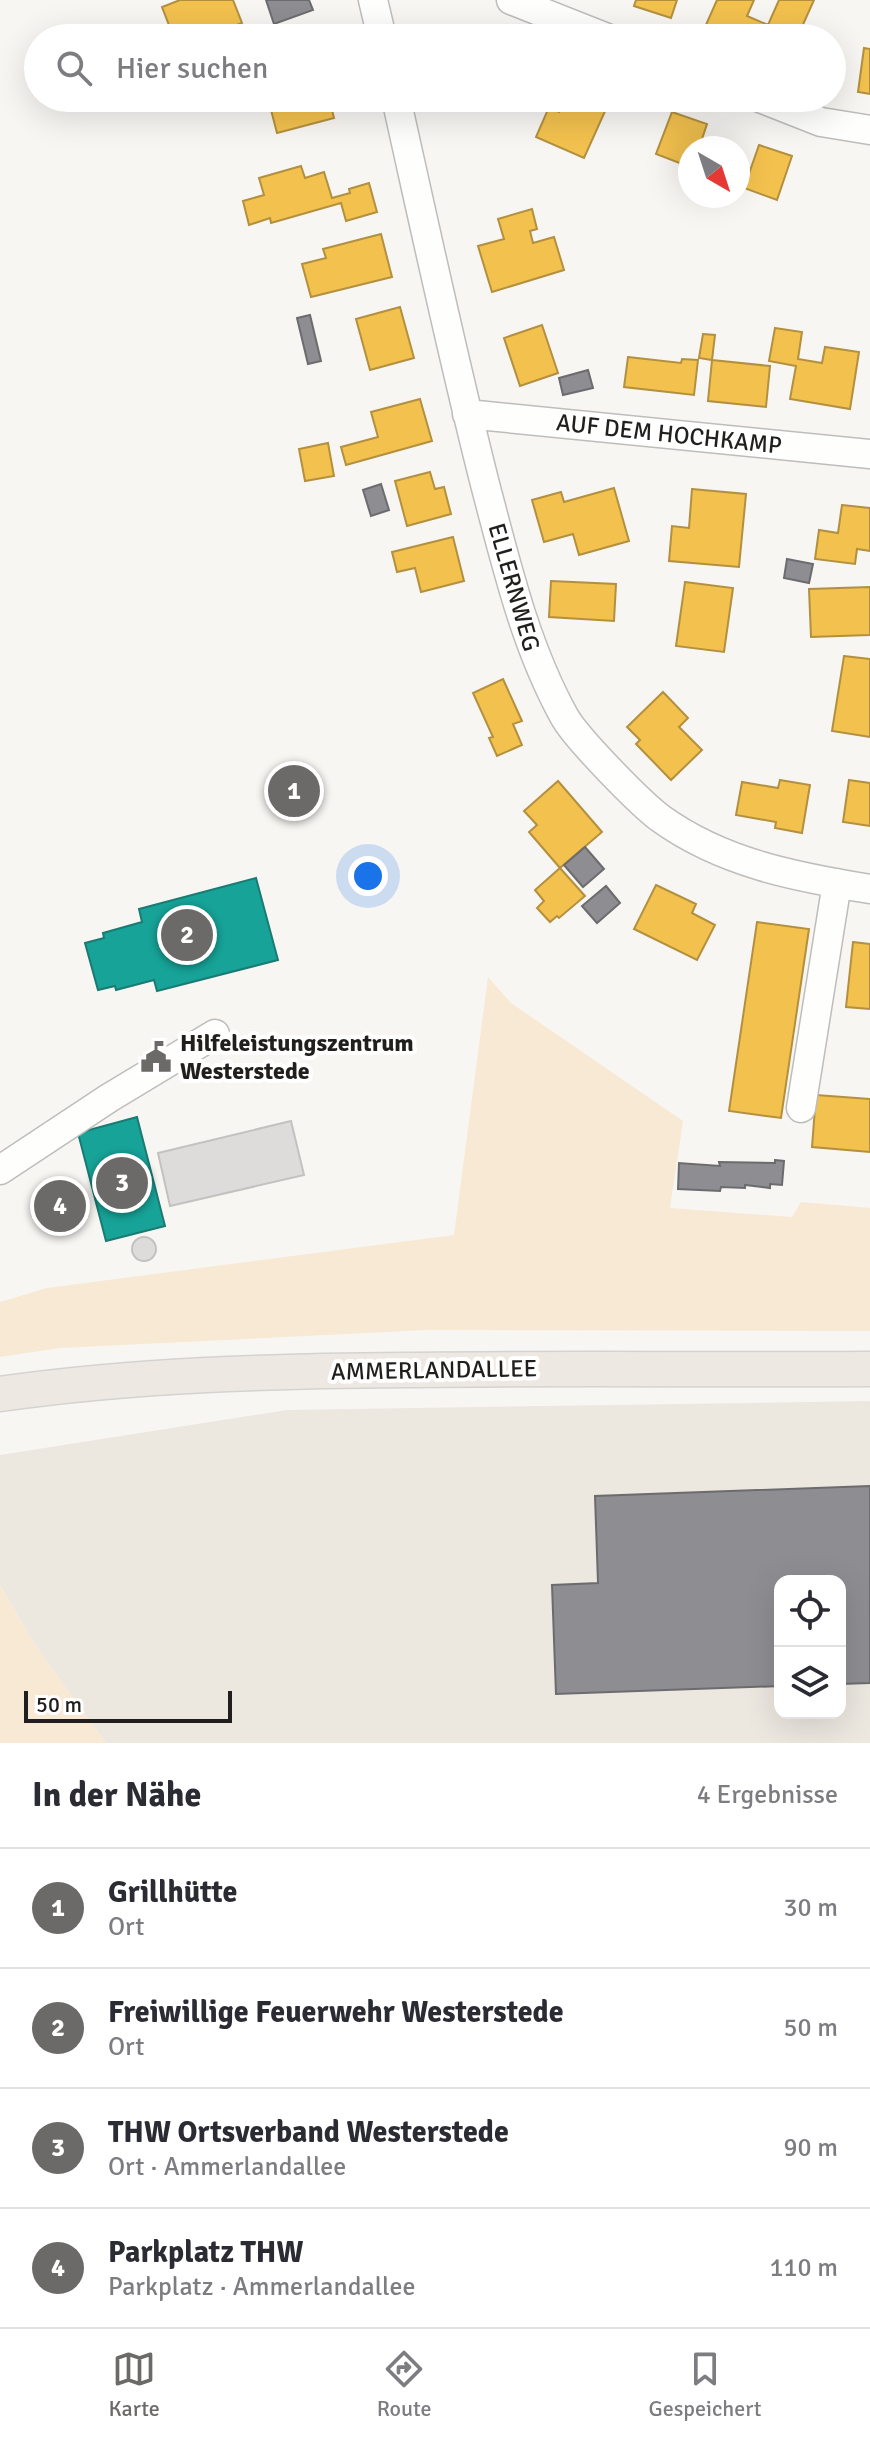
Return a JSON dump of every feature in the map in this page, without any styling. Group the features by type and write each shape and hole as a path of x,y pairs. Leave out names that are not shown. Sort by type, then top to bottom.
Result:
{"main road":[{"name":"AMMERLANDALLEE","path":"0,1394 97,1382 282,1372 526,1368 686,1371 870,1369"}],"street":[{"path":"373,0 379,24"},
{"path":"511,0 572,24"},
{"name":"ELLERNWEG","path":"399,112 467,414 521,616 535,660 566,720 659,817 726,855 791,875 870,889"},
{"path":"796,112 821,122 870,130"},
{"name":"AUF DEM HOCHKAMP","path":"467,414 870,454"},
{"path":"801,1108 837,883"},
{"path":"0,1170 109,1098 215,1034"}],"shaded area":[{"path":"488,977 511,1003 683,1121 670,1208 792,1217 801,1202 870,1208 870,1331 427,1330 60,1348 0,1357 0,1302 47,1288 454,1235"},
{"path":"870,1401 870,1743 106,1743 34,1643 0,1585 0,1455 287,1410"},
{"path":"0,1585 34,1643 106,1743 0,1743"}],"building: Wohnen":[{"path":"180,0 233,0 242,23 169,24 162,7"},
{"path":"636,0 677,0 671,18 634,6"},
{"path":"717,0 754,0 747,16 766,24 706,24"},
{"path":"779,0 814,0 803,24 768,24"},
{"path":"864,48 870,49 870,94 858,92"},
{"path":"272,112 332,112 334,118 277,133"},
{"path":"547,112 605,112 584,158 536,137"},
{"path":"672,112 707,124 703,136 678,136 678,162 656,154"},
{"path":"759,145 792,156 777,200 750,190 750,171"},
{"path":"301,166 305,178 324,172 332,198 369,183 377,212 346,221 341,203 271,223 270,218 249,225 243,201 264,195 259,178"},
{"path":"532,209 537,229 530,231 533,243 554,237 564,270 492,292 478,246 504,239 498,219"},
{"path":"381,234 392,277 311,297 302,264 326,258 323,249"},
{"path":"400,307 414,358 370,370 356,319"},
{"path":"542,325 558,373 520,386 504,338"},
{"path":"775,328 802,332 798,359 822,363 825,347 859,352 850,409 790,399 796,366 769,361"},
{"path":"703,334 715,335 712,360 699,358"},
{"path":"628,357 681,363 682,359 698,360 694,395 624,387"},
{"path":"712,360 770,366 766,407 708,401"},
{"path":"420,399 432,441 346,465 341,447 378,437 371,412"},
{"path":"328,443 334,476 305,481 299,449"},
{"path":"430,472 435,489 444,487 451,514 407,526 395,481"},
{"path":"614,488 629,541 579,555 573,534 544,542 532,500 561,492 564,502"},
{"path":"692,489 746,494 739,567 669,561 672,526 689,528"},
{"path":"842,505 870,508 870,551 857,549 855,564 815,559 819,530 838,533"},
{"path":"453,537 464,581 421,592 415,568 397,572 392,552"},
{"path":"551,581 616,584 614,621 549,617"},
{"path":"685,582 733,588 724,652 676,646"},
{"path":"870,587 870,635 811,637 809,589"},
{"path":"844,656 870,659 870,737 832,731"},
{"path":"503,679 522,721 513,724 522,745 497,756 489,738 493,737 473,693"},
{"path":"663,692 688,718 679,727 702,750 671,780 636,744 640,740 627,727"},
{"path":"780,780 810,785 802,833 775,828 776,822 736,815 742,782 778,788"},
{"path":"849,780 870,783 870,826 843,822"},
{"path":"558,781 602,832 560,868 529,832 537,825 524,811"},
{"path":"560,868 585,896 550,922 537,908 544,901 535,890"},
{"path":"656,885 696,904 692,913 715,925 697,960 634,929"},
{"path":"757,922 809,929 781,1118 729,1111"},
{"path":"853,942 870,944 870,1009 846,1007"},
{"path":"816,1095 870,1099 870,1152 812,1147"}],"building: Öffentlich":[{"path":"256,878 278,960 157,991 154,980 116,990 115,986 98,990 85,943 104,938 103,933 142,922 139,909"},
{"path":"137,1117 165,1226 106,1241 78,1133"}],"building: Industrie":[{"path":"266,0 309,0 313,10 274,24"},
{"path":"310,315 321,361 308,364 297,318"},
{"path":"588,370 593,388 563,395 559,378"},
{"path":"381,484 389,510 371,516 363,490"},
{"path":"787,559 813,564 809,583 784,578"},
{"path":"585,847 604,869 583,887 564,865"},
{"path":"606,886 620,903 597,923 582,906"},
{"path":"775,1160 784,1161 782,1185 770,1184 770,1188 745,1185 745,1188 721,1187 720,1191 678,1189 679,1163 720,1166 719,1162 775,1163"},
{"path":"870,1486 870,1683 846,1684 846,1575 774,1575 774,1686 556,1694 552,1585 598,1583 595,1496"}],"building: Sonstige":[{"path":"299,773 308,782 307,796 295,803 283,798 278,786 285,774"},
{"path":"291,1121 304,1175 170,1206 158,1153"},
{"path":"144,1237 155,1244 156,1249 149,1260 144,1261 133,1254 132,1249 139,1238"}],"place":[{"name":"Grillhütte","path":"294,791"},
{"name":"Freiwillige Feuerwehr Westerstede","path":"187,935"},
{"name":"Hilfeleistungszentrum Westerstede","path":"156,1057"},
{"name":"THW Ortsverband Westerstede","path":"122,1183"},
{"name":"Parkplatz THW","path":"60,1206"}]}
